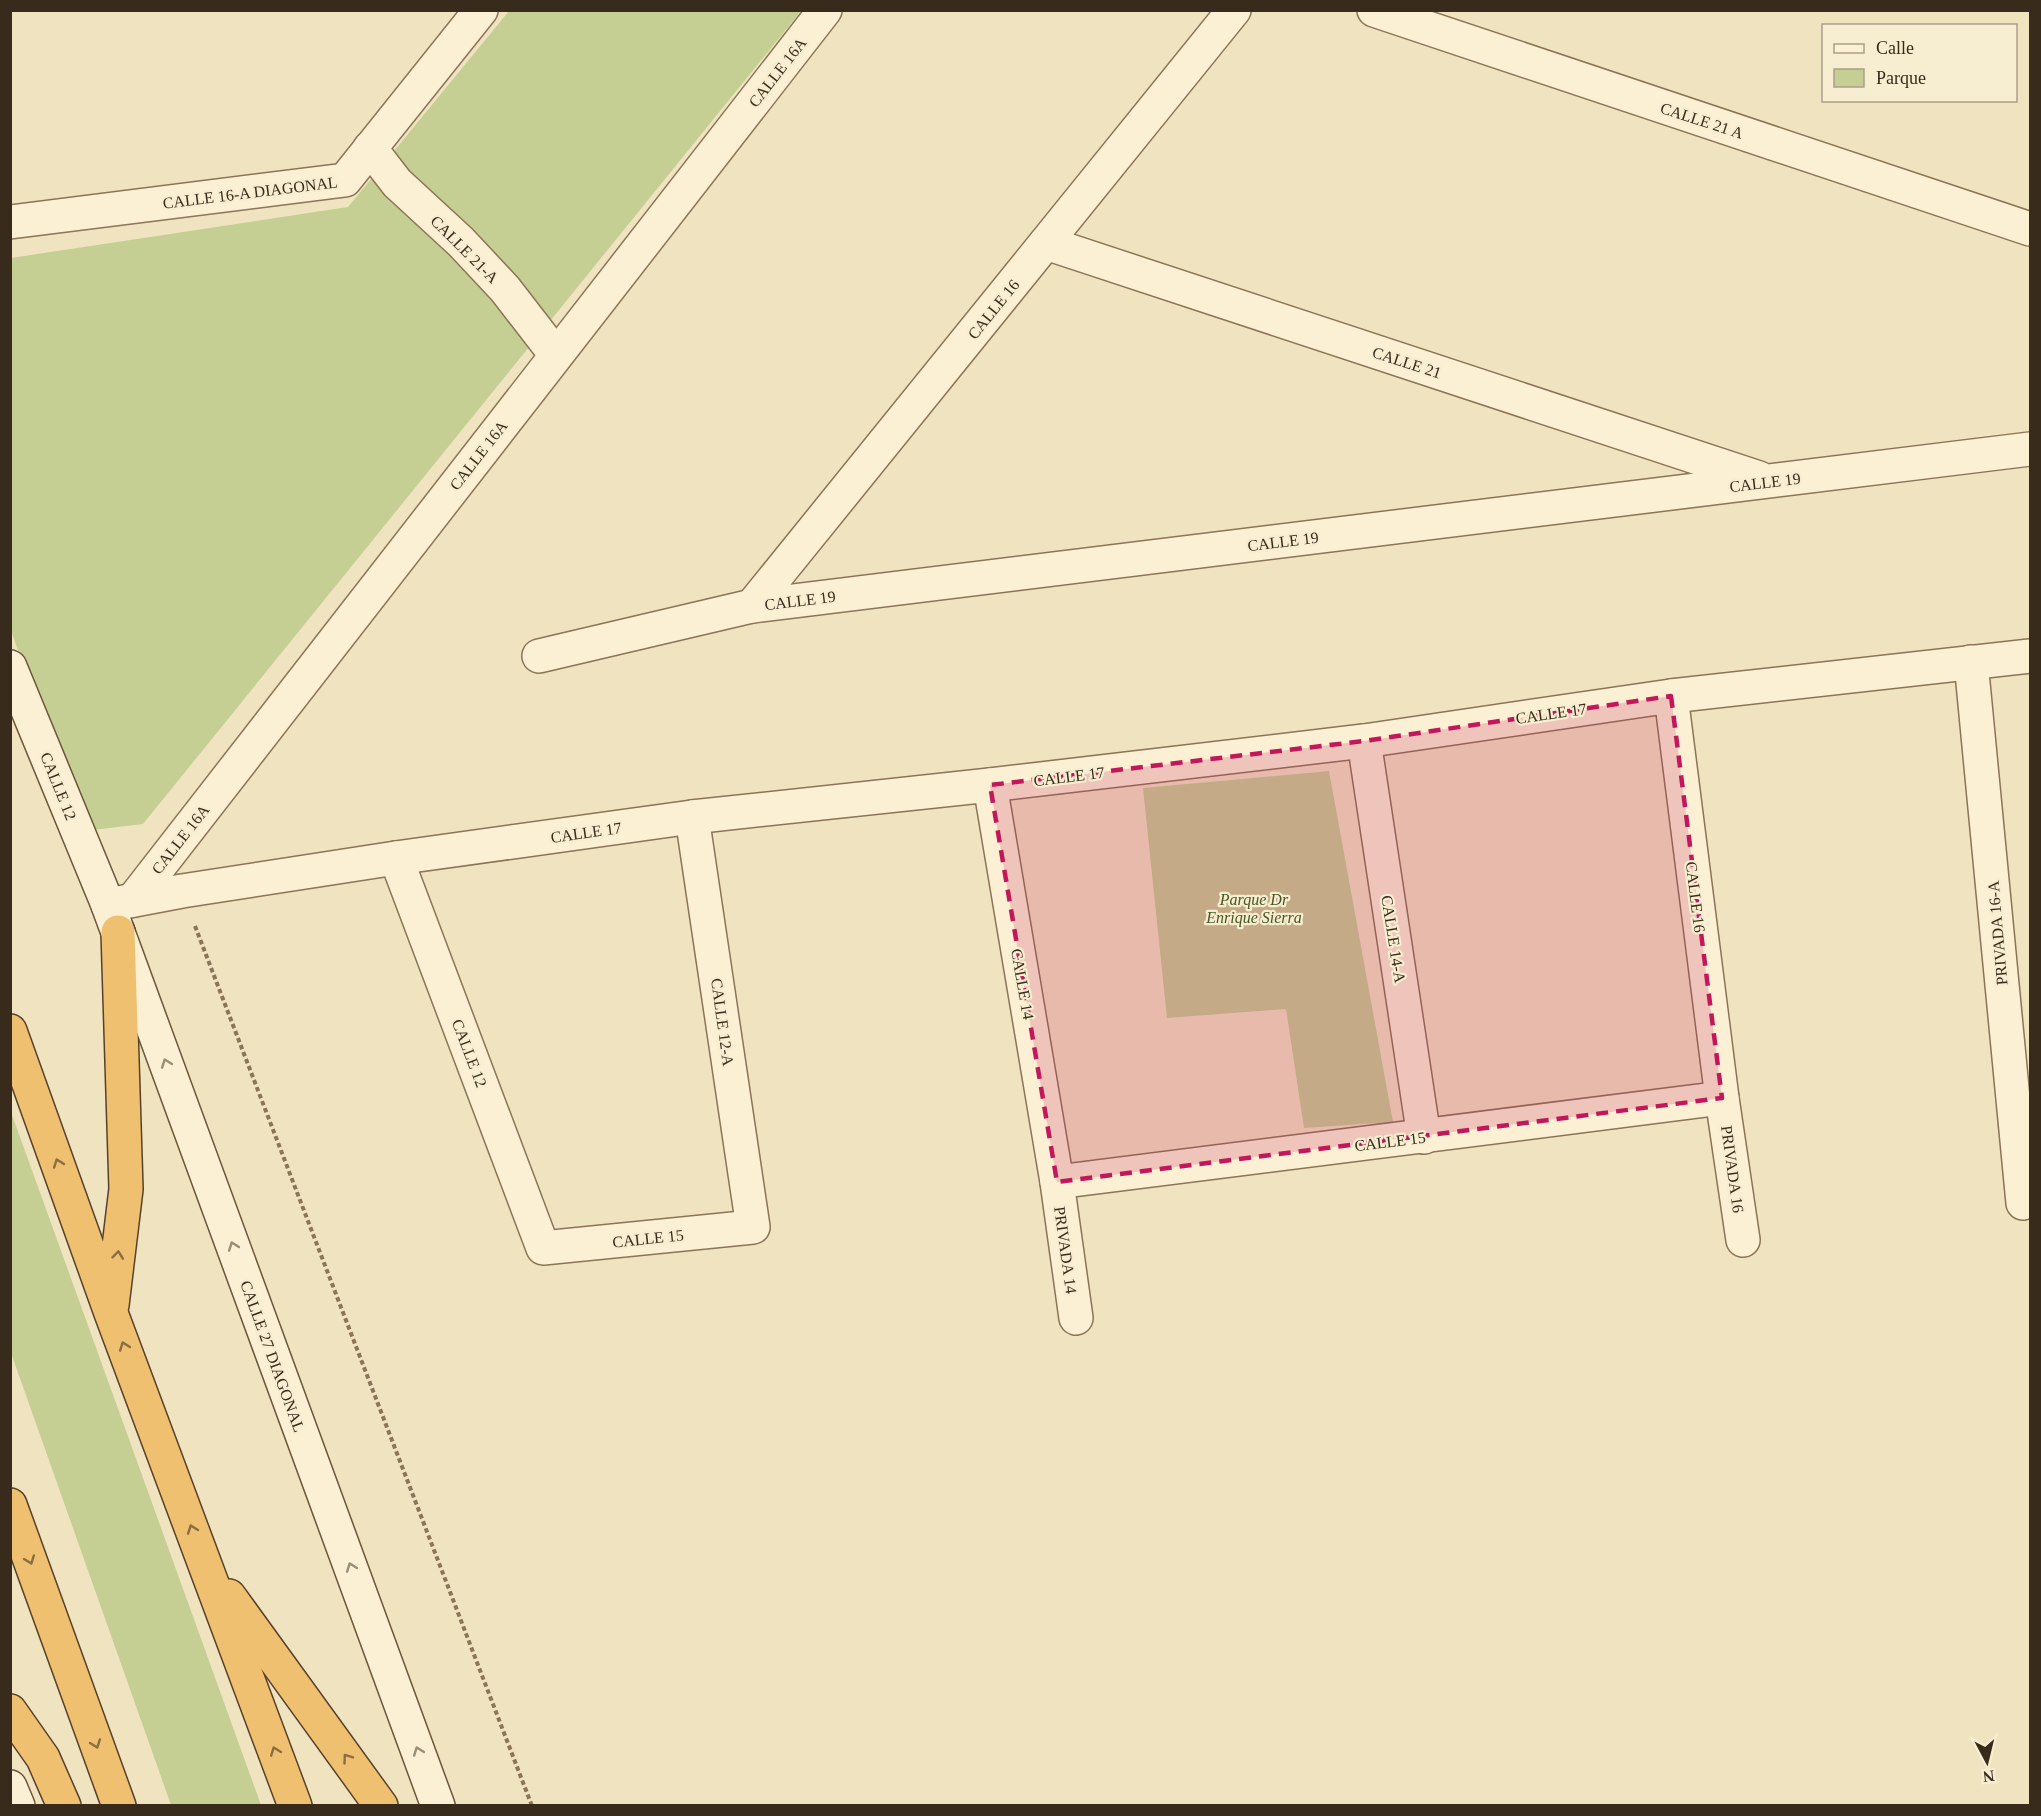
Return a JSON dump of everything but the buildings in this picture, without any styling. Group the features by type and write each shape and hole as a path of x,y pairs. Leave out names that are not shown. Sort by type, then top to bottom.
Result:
{"highway":[{"path":"111,1313 126,1189 120,913"},
{"path":"10,1031 111,1313 295,1806"},
{"path":"10,1505 119,1806"},
{"path":"204,1561 381,1806"},
{"path":"10,1711 43,1758 64,1806"}],"street":[{"name":"CALLE 16-A DIAGONAL","path":"10,222 345,180 481,10"},
{"name":"CALLE 16A","path":"120,913 825,10"},
{"name":"CALLE 16","path":"752,606 1234,10"},
{"name":"CALLE 21 A","path":"1374,10 2031,230"},
{"name":"CALLE 21-A","path":"370,148 397,183 461,242 505,289 556,355"},
{"name":"CALLE 21","path":"1046,243 1769,481"},
{"name":"CALLE 19","path":"539,656 752,606 2031,449"},
{"name":"CALLE 17","path":"120,913 182,891 396,858 692,817 1364,741 1671,696 2031,656"},
{"name":"PRIVADA 16-A","path":"1971,662 2023,1203"},
{"name":"CALLE 12","path":"10,667 120,913"},
{"name":"CALLE 16","path":"1671,696 1722,1098"},
{"name":"CALLE 14-A","path":"1364,741 1424,1137"},
{"name":"CALLE 14","path":"990,785 1057,1182"},
{"name":"CALLE 12-A","path":"692,817 753,1227"},
{"name":"CALLE 12","path":"396,858 543,1248"},
{"name":"CALLE 27 DIAGONAL","path":"120,913 438,1806"},
{"name":"CALLE 15","path":"1057,1182 1722,1098"},
{"name":"PRIVADA 16","path":"1722,1098 1743,1240"},
{"name":"PRIVADA 14","path":"1057,1182 1076,1318"},
{"name":"CALLE 15","path":"543,1248 753,1227"},
{"path":"10,1787 18,1806"}],"path":[{"path":"182,891 532,1806"}],"highlighted area":[{"path":"1671,696 1722,1098 1057,1182 990,785 1364,741"}],"green space":[{"path":"509,11 801,11 143,824 84,831 11,631 11,258 348,207"},
{"name":"Parque Dr Enrique Sierra","path":"1329,771 1393,1122 1304,1128 1286,1009 1167,1018 1143,788"},
{"path":"11,1112 261,1805 171,1805 11,1353"}]}
